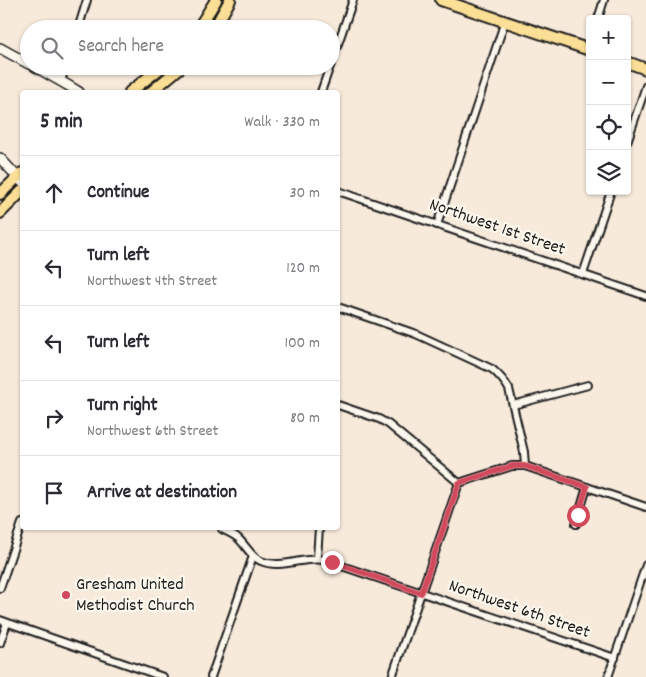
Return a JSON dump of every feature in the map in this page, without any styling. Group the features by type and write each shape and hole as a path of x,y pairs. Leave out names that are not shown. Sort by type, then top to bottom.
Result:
{"main road":[{"path":"204,20 216,0"},
{"path":"219,20 230,0"},
{"path":"441,0 586,46"},
{"path":"631,63 646,68"},
{"path":"133,90 152,75"},
{"path":"153,90 171,75"},
{"path":"0,194 20,179"},
{"path":"0,213 20,193"}],"street":[{"path":"81,20 87,0"},
{"path":"340,40 354,0"},
{"path":"599,15 604,0"},
{"path":"437,225 505,21"},
{"path":"0,48 20,59"},
{"path":"50,75 76,90"},
{"path":"61,81 63,75"},
{"path":"322,90 327,75"},
{"path":"631,130 646,86"},
{"path":"0,158 20,177"},
{"name":"Northwest 1st Street","path":"340,192 646,296"},
{"path":"582,274 609,195"},
{"path":"340,308 416,334 499,374 509,389 524,452 525,466"},
{"path":"513,405 588,385"},
{"path":"340,406 388,424 459,483"},
{"path":"459,483 512,466 525,466 646,507"},
{"path":"392,677 459,483"},
{"path":"576,524 587,487"},
{"path":"0,588 20,529"},
{"path":"211,677 253,556 238,538 224,530"},
{"path":"317,558 319,530"},
{"name":"Northwest 6th Street","path":"253,556 262,562 279,564 317,558 332,562 614,658"},
{"path":"608,677 646,565"},
{"path":"0,620 163,677"},
{"path":"0,643 7,623"}],"place":[{"name":"Gresham United Methodist Church","path":"66,595"}],"route":[{"path":"332,562 421,593 459,483 512,466 525,466 587,487 578,515"}]}
